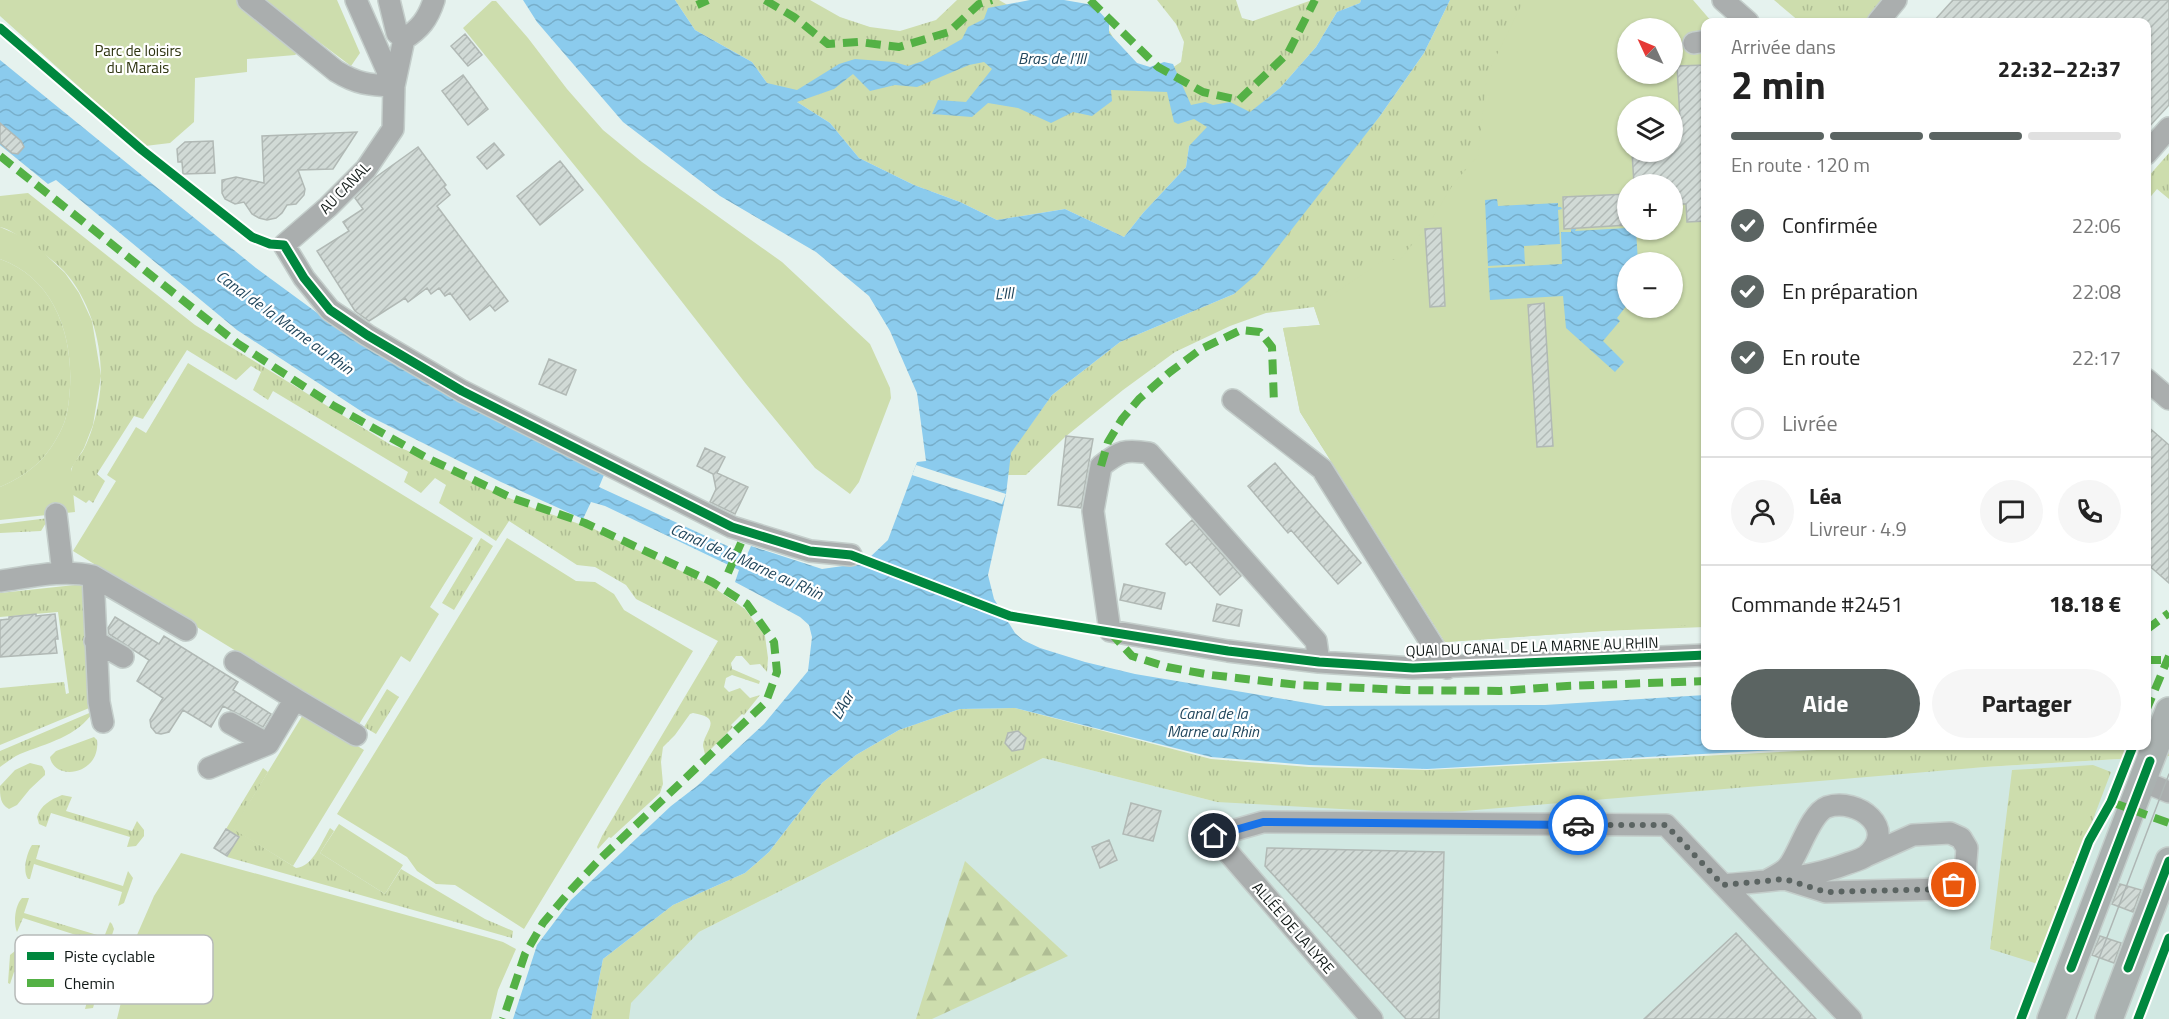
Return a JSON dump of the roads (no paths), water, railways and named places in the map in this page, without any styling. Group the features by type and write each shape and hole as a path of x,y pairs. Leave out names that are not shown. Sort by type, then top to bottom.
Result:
{"main road":[{"path":"2051,1019 2169,711"},
{"path":"2109,1019 2169,861"}],"street":[{"path":"248,0 336,71 369,86 394,86"},
{"path":"356,0 394,86"},
{"path":"389,0 397,33 404,39"},
{"path":"394,86 404,39 417,31 429,16 434,0"},
{"path":"1723,0 1741,18"},
{"path":"1881,18 1896,0"},
{"name":"AU CANAL","path":"394,86 393,129 366,169 328,207 284,245 304,278 330,310 367,335 453,386 732,527 810,551 851,555"},
{"path":"2151,148 2169,128"},
{"path":"2151,383 2169,399"},
{"path":"1233,400 1322,469 1447,668"},
{"name":"QUAI DU CANAL DE LA MARNE AU RHIN","path":"1319,662 1316,641 1149,453 1130,450 1117,454 1101,466 1093,511 1110,632 1228,651 1319,662 1413,668 1701,655"},
{"path":"56,514 63,573"},
{"path":"0,581 63,573 93,576 186,630"},
{"path":"93,576 99,702 103,722"},
{"path":"95,641 123,657"},
{"path":"235,662 357,735"},
{"path":"209,768 268,744 295,699"},
{"path":"230,723 268,744"},
{"path":"2146,771 2169,792"},
{"path":"1776,879 1789,867 1815,817 1827,807 1853,806 1871,816 1878,827 1877,844 1865,857"},
{"name":"ALLÉE DE LA LYRE","path":"1372,1019 1214,836 1263,822 1666,825 1723,885"},
{"path":"1723,885 1776,879 1808,876 1840,867 1913,835 1950,833 1961,838 1967,848 1965,873 1954,885 1944,889 1826,892 1776,879"},
{"path":"1723,885 1851,1019"}],"water":[{"path":"523,0 675,0 695,30 752,62 767,83 797,90 839,64 855,59 894,62 908,66 923,61 962,39 968,27 984,19 988,8 1030,0 1064,0 1093,5 1109,22 1109,33 1137,63 1150,67 1164,62 1173,64 1191,105 1205,102 1213,105 1230,102 1250,112 1280,88 1316,47 1337,12 1360,3 1361,0 1450,0 1424,53 1380,116 1257,274 1234,294 1120,342 1052,395 1011,453 1006,494 988,575 994,599 1015,633 1023,640 1040,648 1085,662 1135,674 1325,706 1545,705 1701,695 1701,750 1776,750 1427,769 1309,765 1211,757 1015,708 960,709 899,730 856,755 822,783 769,852 745,873 673,905 603,959 591,1019 513,1019 537,945 571,900 671,806 697,786 764,724 808,671 812,637 809,625 800,617 735,582 739,570 605,506 591,502 583,519 501,482 367,415 237,330 56,180 48,184 0,145 0,60 256,268 346,334 442,388 606,470 599,487 747,555 751,546 822,569 857,564 868,559 888,540 917,462 926,461 917,393 890,331 869,296 816,252 720,196 623,122 537,22","holes":["984,62 992,69 966,102 938,100 932,114 972,117 988,103 1018,108 1051,123 1073,112 1092,116 1112,101 1111,90 1167,92 1174,122 1178,124 1194,119 1207,127 1189,146 1186,167 1124,237 1065,209 997,220 960,202 914,185 859,158 830,123 797,102 834,89 853,74 870,91 895,85 917,87 969,65"]},
{"path":"1497,199 1498,206 1558,203 1558,207 1562,209 1558,210 1560,244 1524,246 1525,264 1488,266 1485,200"},
{"path":"1578,226 1575,231 1617,229 1617,240 1637,240 1637,252 1617,252 1617,318 1620,321 1603,341 1624,362 1615,372 1566,328 1563,296 1490,300 1488,268 1562,264 1561,232 1571,232 1571,227"}],"tram line":[{"path":"2076,1019 2169,774"}],"park label":[{"name":"Parc de loisirs du Marais","path":"138,60"}],"water label":[{"name":"Bras de l'Ill","path":"1052,58"},
{"name":"L'Ill","path":"1004,293"},
{"name":"Canal de la Marne au Rhin","path":"285,322"},
{"name":"Canal de la Marne au Rhin","path":"747,561"},
{"name":"L'Aar","path":"842,705"},
{"name":"Canal de la Marne au Rhin","path":"1213,722"}]}
